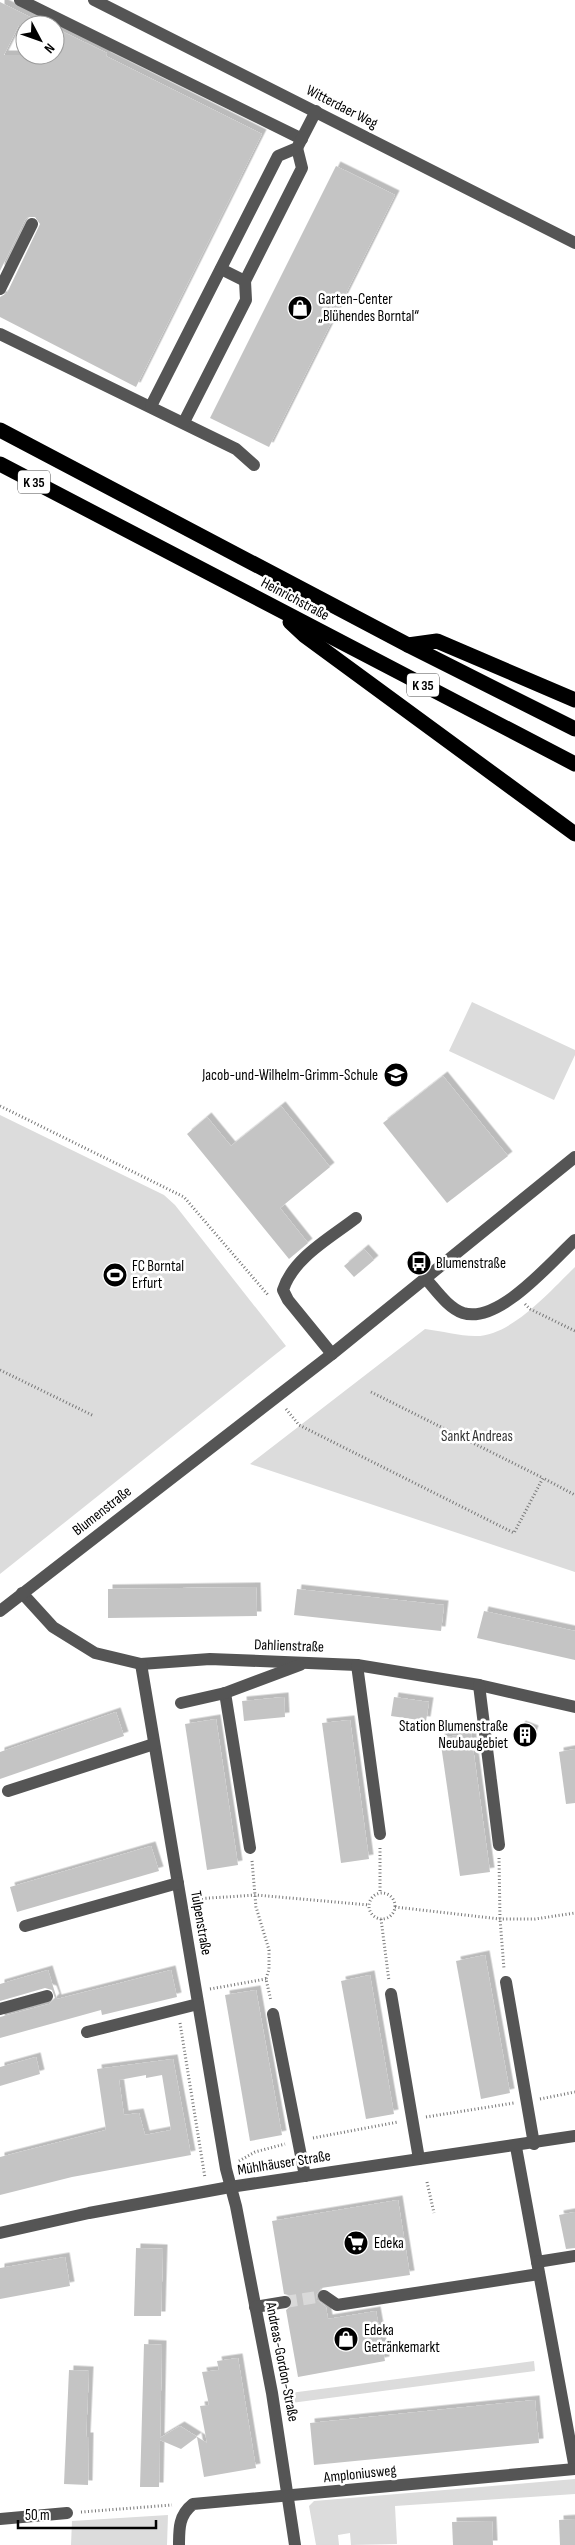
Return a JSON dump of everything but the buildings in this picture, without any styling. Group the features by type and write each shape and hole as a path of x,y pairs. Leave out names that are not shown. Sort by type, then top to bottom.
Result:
{"highway":[{"name":"Heinrichstraße","path":"0,430 408,645 575,729"},
{"name":"Heinrichstraße","path":"0,464 575,764"},
{"path":"272,606 305,636 575,834"},
{"path":"408,645 437,641 575,700"}],"street":[{"path":"20,0 299,144"},
{"name":"Witterdaer Weg","path":"94,0 575,243"},
{"path":"151,406 278,156 299,144 316,111"},
{"path":"184,422 246,300 245,281 302,168 299,144"},
{"path":"0,288 32,224"},
{"path":"221,269 245,281"},
{"path":"0,334 236,448 254,465"},
{"name":"Blumenstraße","path":"0,1610 332,1354 575,1157"},
{"path":"332,1354 288,1300 283,1290 287,1278 295,1266 356,1218"},
{"path":"426,1279 444,1300 462,1313 480,1314 505,1304 575,1240"},
{"name":"Dahlienstraße","path":"22,1593 53,1627 95,1653 141,1664 210,1659 357,1665 479,1685 575,1707"},
{"path":"181,1702 225,1693 306,1663"},
{"name":"Tulpenstraße","path":"141,1664 181,1900 193,2001 230,2187"},
{"path":"357,1665 380,1834"},
{"path":"479,1685 499,1845"},
{"path":"225,1693 250,1848"},
{"path":"8,1791 154,1744"},
{"path":"25,1926 178,1883"},
{"path":"506,1982 534,2144"},
{"path":"391,1994 419,2159"},
{"path":"0,2009 47,1996"},
{"path":"87,2032 193,2001"},
{"path":"273,2014 305,2176"},
{"name":"Mühlhäuser Straße","path":"0,2233 89,2213 230,2187 419,2159 516,2147 575,2136"},
{"path":"516,2147 575,2469"},
{"name":"Andreas-Gordon-Straße","path":"230,2187 236,2206 272,2393 295,2545"},
{"path":"324,2296 337,2305 538,2268 575,2256"},
{"path":"255,2307 285,2302"},
{"name":"Amploniusweg","path":"193,2504 289,2497 575,2469"},
{"path":"179,2545 181,2519 185,2511 193,2504"},
{"path":"0,2519 67,2513"}],"path":[{"path":"0,1106 184,1197 273,1301"},
{"path":"515,1294 530,1309 575,1332"},
{"path":"0,1370 94,1416"},
{"path":"371,1392 575,1494"},
{"path":"277,1396 299,1425 514,1533 543,1478"},
{"path":"380,1834 380,1893"},
{"path":"499,1845 500,1919 506,1982"},
{"path":"250,1848 256,1906 269,1950 269,1969 266,1979 273,2014"},
{"path":"380,1893 391,1896 395,1906 389,1917 381,1919 371,1913 369,1905 372,1897 380,1893"},
{"path":"181,1900 256,1895 369,1905"},
{"path":"395,1906 500,1919 534,1919 575,1913"},
{"path":"381,1919 391,1994"},
{"path":"208,2191 180,2017 193,2001 266,1979"},
{"path":"427,2182 434,2213"},
{"path":"67,2513 193,2504"}],"green space":[{"path":"472,1002 575,1050 575,1055 554,1100 449,1051"},
{"name":"FC Borntal Erfurt","path":"0,1115 164,1195 175,1205 286,1346 0,1574"},
{"name":"Sankt Andreas","path":"575,1267 575,1572 250,1464 425,1329 475,1336 489,1334 502,1329 530,1310"},
{"path":"534,2361 535,2371 291,2403 290,2393"},
{"path":"575,2479 575,2494 395,2506 397,2544 351,2545 350,2533 338,2535 339,2545 316,2545 309,2506 314,2501"},
{"path":"168,2515 167,2545 71,2545 72,2521"}],"tunnel":[{"path":"285,2302 324,2296"}],"place":[{"name":"Garten-Center „Blühendes Borntal“","path":"300,308"},
{"name":"Jacob-und-Wilhelm-Grimm-Schule","path":"396,1075"},
{"name":"Blumenstraße","path":"419,1263"},
{"name":"FC Borntal Erfurt","path":"115,1275"},
{"name":"Station Blumenstraße Neubaugebiet","path":"525,1735"},
{"name":"Edeka","path":"356,2243"},
{"name":"Edeka Getränkemarkt","path":"346,2339"}]}
